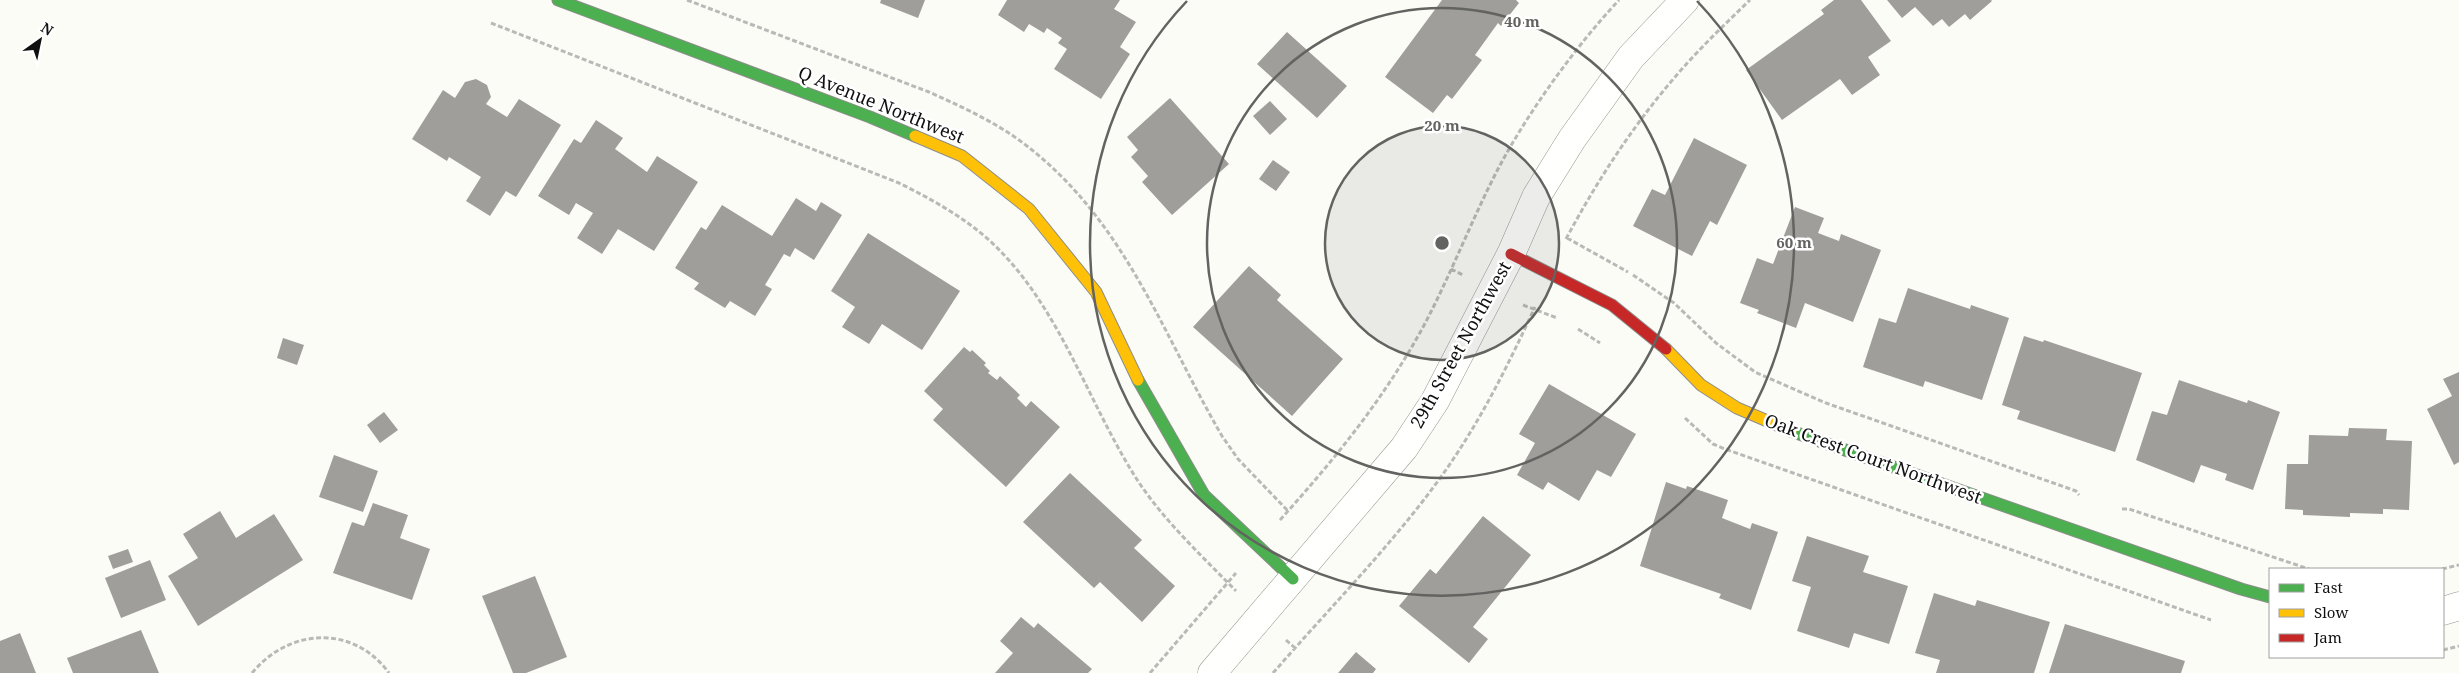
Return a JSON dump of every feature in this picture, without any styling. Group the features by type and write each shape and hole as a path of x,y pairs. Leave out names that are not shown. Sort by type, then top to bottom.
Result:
{"street":[{"name":"Q Avenue Northwest","path":"558,0 870,117 962,156 1029,209 1096,292 1146,398 1204,495 1293,578"},
{"name":"29th Street Northwest","path":"1212,673 1404,448 1435,401 1511,254 1536,196 1572,139 1631,57 1686,0"},
{"name":"Oak Crest Court Northwest","path":"1511,254 1612,305 1659,342 1701,385 1737,408 1763,420 2157,560 2269,597"},
{"path":"2444,611 2459,606"}],"path":[{"path":"1276,524 1350,440 1391,382 1423,327 1507,153 1556,77 1619,0"},
{"path":"1564,244 1591,193 1632,131 1675,77 1750,0"},
{"path":"491,23 899,183 958,216 1002,253 1032,289 1054,323 1135,477 1158,510 1242,597"},
{"path":"1567,238 1650,285 1674,303 1716,344 1755,372 1826,403 2076,491 2084,499"},
{"path":"1274,673 1410,515 1451,462 1508,365 1538,300"},
{"path":"2115,509 2130,509 2306,568"},
{"path":"2444,569 2459,565"},
{"path":"1150,673 1241,568"},
{"path":"252,673 276,651 293,642 329,638 347,641 362,648 389,673"},
{"path":"2444,650 2459,646"}],"building":[{"path":"881,0 925,0 918,18 880,3"},
{"path":"1007,0 1120,0 1114,9 1136,22 1120,47 1130,54 1101,99 1054,69 1067,49 1058,43 1062,38 1047,28 1044,33 1029,24 1024,32 998,15"},
{"path":"1442,0 1516,0 1519,3 1501,26 1498,23 1475,55 1482,60 1452,99 1447,95 1433,113 1385,77"},
{"path":"1834,0 1861,0 1891,41 1868,57 1880,75 1852,95 1840,79 1782,120 1746,70 1824,14 1821,10"},
{"path":"1887,0 1992,1 1970,20 1965,14 1949,27 1942,19 1933,26 1915,7 1902,18"},
{"path":"1287,32 1347,86 1317,118 1257,64"},
{"path":"476,79 487,85 491,97 486,104 507,117 519,99 561,125 516,197 506,191 490,216 466,201 481,177 449,157 447,161 412,139 443,90 455,98 465,82"},
{"path":"1170,98 1229,164 1172,215 1142,182 1148,176 1131,157 1138,150 1127,137"},
{"path":"1270,101 1287,119 1270,135 1253,116"},
{"path":"596,120 623,138 615,149 647,172 657,156 698,182 654,251 618,229 602,254 577,238 593,213 576,203 569,215 538,196 574,139 581,143"},
{"path":"1694,138 1747,165 1717,225 1710,221 1692,256 1633,226 1652,189 1665,195"},
{"path":"1273,160 1290,172 1276,191 1259,179"},
{"path":"796,198 816,211 821,202 842,215 814,260 795,248 790,257 784,254 765,285 772,289 755,316 730,301 725,308 694,289 699,283 675,268 701,227 706,230 722,205 772,236"},
{"path":"1795,207 1824,218 1818,233 1839,241 1841,234 1881,250 1853,322 1805,303 1796,328 1757,313 1759,310 1740,303 1757,258 1773,264"},
{"path":"868,233 960,291 922,350 882,324 869,344 842,327 855,307 831,291"},
{"path":"1249,266 1281,295 1277,300 1343,359 1292,416 1193,327"},
{"path":"1908,288 1970,309 1971,305 2009,318 1982,400 1925,381 1923,387 1863,367 1879,318 1896,323"},
{"path":"2024,336 2043,342 2044,340 2142,373 2115,452 2017,419 2020,411 2002,405"},
{"path":"283,338 304,345 297,365 277,358"},
{"path":"964,347 970,352 972,350 986,363 984,365 990,371 988,373 997,380 1000,376 1020,395 1017,398 1026,407 1031,401 1060,427 1006,487 933,420 943,409 924,391"},
{"path":"2459,372 2459,462 2454,465 2427,409 2452,396 2443,379"},
{"path":"2179,380 2247,403 2248,400 2280,412 2253,490 2225,480 2227,474 2201,465 2194,483 2136,460 2152,411 2167,415"},
{"path":"1549,384 1636,434 1611,477 1597,470 1579,501 1548,482 1543,490 1517,475 1535,443 1519,434"},
{"path":"384,412 398,430 380,443 367,425"},
{"path":"2349,428 2387,429 2386,440 2412,441 2409,510 2383,509 2383,514 2350,513 2350,517 2303,515 2303,510 2285,509 2287,464 2308,464 2309,435 2348,436"},
{"path":"334,455 378,471 363,512 319,497"},
{"path":"1070,473 1142,540 1134,548 1175,586 1142,622 1100,582 1094,588 1023,522"},
{"path":"1666,482 1686,489 1687,486 1728,500 1722,518 1750,529 1752,523 1778,532 1751,610 1719,598 1721,594 1640,566"},
{"path":"373,503 408,515 400,538 430,549 412,600 333,573 352,522 364,526"},
{"path":"220,511 236,538 274,514 303,560 198,626 168,576 198,558 183,534"},
{"path":"1483,516 1531,555 1473,627 1488,639 1469,663 1399,606 1430,569 1436,574"},
{"path":"1807,536 1869,556 1863,572 1908,586 1889,644 1854,633 1849,648 1797,631 1811,587 1792,581"},
{"path":"128,549 133,562 113,569 108,556"},
{"path":"150,560 166,600 121,618 105,578"},
{"path":"535,576 567,657 526,673 513,673 482,596"},
{"path":"1934,593 1975,606 1977,600 2050,622 2034,673 1936,673 1940,660 1915,653"},
{"path":"1021,617 1034,628 1038,623 1092,669 1088,673 995,673 1013,653 1000,641"},
{"path":"2065,624 2185,661 2181,673 2049,673"},
{"path":"141,630 159,673 73,673 67,658"},
{"path":"20,633 36,673 0,673 0,641"},
{"path":"1356,652 1376,669 1373,673 1338,673"}],"traffic: fast":[{"path":"558,0 870,117 915,136"},
{"path":"1138,380 1204,495 1293,579"},
{"path":"1791,431 2241,589 2269,597"}],"traffic: slow":[{"path":"915,136 962,156 1029,209 1096,292 1138,380"},
{"path":"1666,349 1701,385 1737,408 1791,431"}],"traffic: jam":[{"path":"1511,254 1612,305 1666,349"}]}
